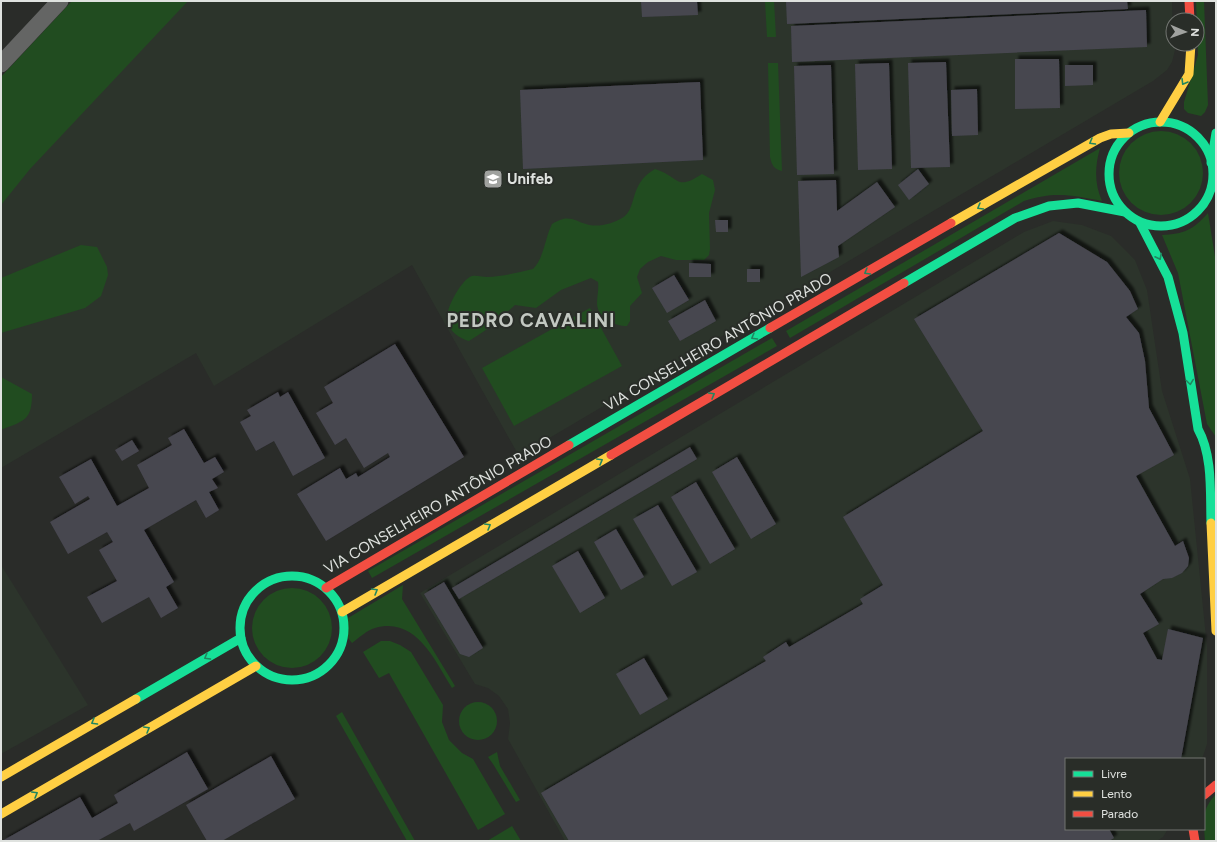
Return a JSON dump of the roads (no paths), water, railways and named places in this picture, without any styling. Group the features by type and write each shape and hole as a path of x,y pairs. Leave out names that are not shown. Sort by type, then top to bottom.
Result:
{"main road":[{"path":"1189,1 1190,12"},
{"path":"1160,122 1189,74 1190,52"},
{"path":"1211,163 1205,147 1193,134 1178,125 1160,122 1144,125 1130,133 1117,146 1110,163 1109,181 1114,198 1125,212 1140,222 1158,227 1177,224 1193,216 1205,201 1212,184"},
{"name":"VIA CONSELHEIRO ANTÔNIO PRADO","path":"326,588 727,352 1093,142 1111,134 1130,133"},
{"path":"1214,205 1211,163 1216,133"},
{"path":"342,612 1015,218 1049,206 1078,203 1125,212"},
{"path":"1140,222 1168,277 1183,333 1198,429 1204,440 1209,474 1216,631"},
{"path":"1204,440 1216,449"},
{"path":"296,576 312,580 326,588 335,599 342,612 344,626 343,640 334,660 322,671 308,678 292,681 279,679 266,674 256,666 246,653 240,638 240,622 244,606 253,593 266,583 281,577 296,576"},
{"path":"1,777 240,638"},
{"path":"1,814 256,666"},
{"path":"1205,794 1216,785"},
{"path":"1193,830 1195,841"}],"street":[{"path":"1,64 60,1"}],"place":[{"name":"Unifeb","path":"493,179"}],"district":[{"name":"PEDRO CAVALINI","path":"531,320"}]}
